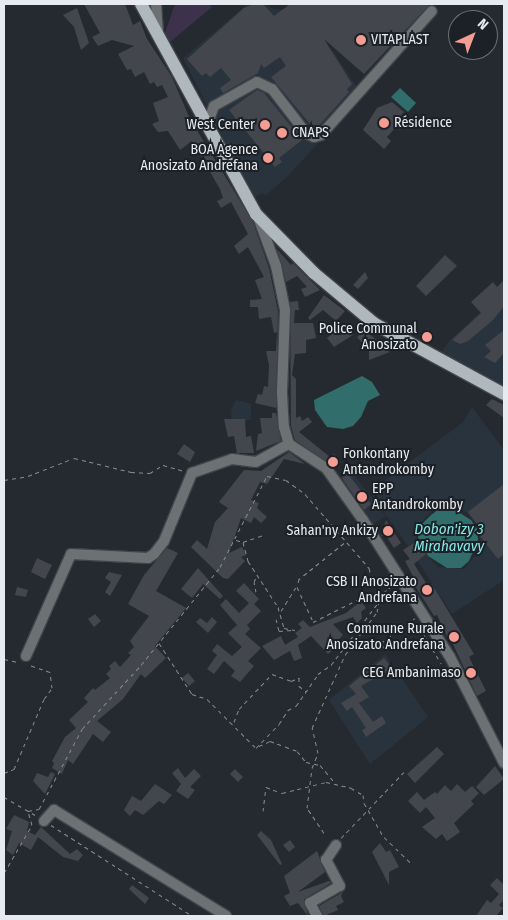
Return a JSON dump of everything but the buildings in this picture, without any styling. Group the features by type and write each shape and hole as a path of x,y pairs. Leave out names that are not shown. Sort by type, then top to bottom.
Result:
{"main road":[{"path":"141,4 256,214 314,273 375,324 504,394"}],"street":[{"path":"156,4 158,37"},
{"path":"207,126 214,106 257,82 272,89 306,133 314,137 321,135 432,11"},
{"path":"256,214 276,266 285,310 282,393 284,427 289,444 329,472 400,574 450,657 504,763"},
{"path":"24,661 71,554 148,558 154,554 164,541 192,473 232,459 256,462 289,444"},
{"path":"44,821 54,810 226,916"},
{"path":"317,916 310,903 340,886 326,860 339,841"}],"path":[{"path":"4,480 28,476 74,458 131,472 150,473 163,465 192,473"},
{"path":"28,811 39,809 82,729 159,643 220,567 236,540 267,476 286,480 304,494 344,542 369,568 377,597"},
{"path":"243,542 247,538 266,534"},
{"path":"236,540 243,542"},
{"path":"243,542 248,561 258,574 280,612 284,628 295,630 278,631 276,618"},
{"path":"280,612 297,587 299,580 344,542"},
{"path":"256,592 254,582 258,574"},
{"path":"256,748 306,692 318,674 331,665 400,574"},
{"path":"297,587 316,623 366,596 377,597 390,588"},
{"path":"324,834 307,808 314,764 318,753 312,728 345,655 377,612 379,601"},
{"path":"384,648 381,643 415,618 419,626"},
{"path":"423,633 440,663 450,657"},
{"path":"159,643 192,694 207,699 256,748"},
{"path":"4,659 24,661 50,672 52,688 44,699 14,769 4,773"},
{"path":"233,723 239,709 272,674 291,681 299,678 299,686 306,692"},
{"path":"256,748 270,741 296,751 301,760 314,764 328,772 336,784"},
{"path":"339,841 349,826 368,811 404,772"},
{"path":"263,811 266,787 282,793 326,782 336,784 363,795 368,811 384,837 413,865"},
{"path":"4,797 193,916"},
{"path":"4,872 32,825 28,811"}],"shaded area":[{"path":"175,4 209,4 212,7 170,42 165,33"},
{"path":"248,4 266,4 271,8 284,10 319,37 334,53 362,95 288,176 265,196 263,193 253,198 183,58"},
{"path":"504,291 504,387 440,354 450,340"},
{"path":"236,400 251,404 251,420 232,422 231,410"},
{"path":"472,407 504,450 504,580 452,614 417,560 426,554 438,567 464,569 475,556 480,539 477,526 466,512 452,505 434,509 420,523 415,534 417,540 408,546 370,492 463,422"},
{"name":"EPP Antandrokomby","path":"350,470 386,516 373,524 339,478"},
{"path":"385,654 428,717 370,764 329,700"}],"water":[{"path":"400,88 416,103 408,112 391,97"},
{"path":"362,376 372,382 380,395 368,401 361,417 353,426 343,429 327,427 315,410 314,400"},
{"name":"Dobon'izy 3 Mirahavavy","path":"452,508 471,520 477,529 478,540 469,561 461,568 447,568 428,556 418,537 422,524 431,515 439,509"}],"place":[{"name":"VITAPLAST","path":"361,40"},
{"name":"Résidence","path":"384,123"},
{"name":"West Center","path":"265,125"},
{"name":"CNAPS","path":"282,133"},
{"name":"BOA Agence Anosizato Andrefana","path":"268,158"},
{"name":"Police Communal Anosizato","path":"427,337"},
{"name":"Fonkontany Antandrokomby","path":"333,462"},
{"name":"EPP Antandrokomby","path":"362,497"},
{"name":"Sahan'ny Ankizy","path":"388,531"},
{"name":"CSB II Anosizato Andrefana","path":"427,590"},
{"name":"Commune Rurale Anosizato Andrefana","path":"454,637"},
{"name":"CEG Ambanimaso","path":"471,673"}]}
